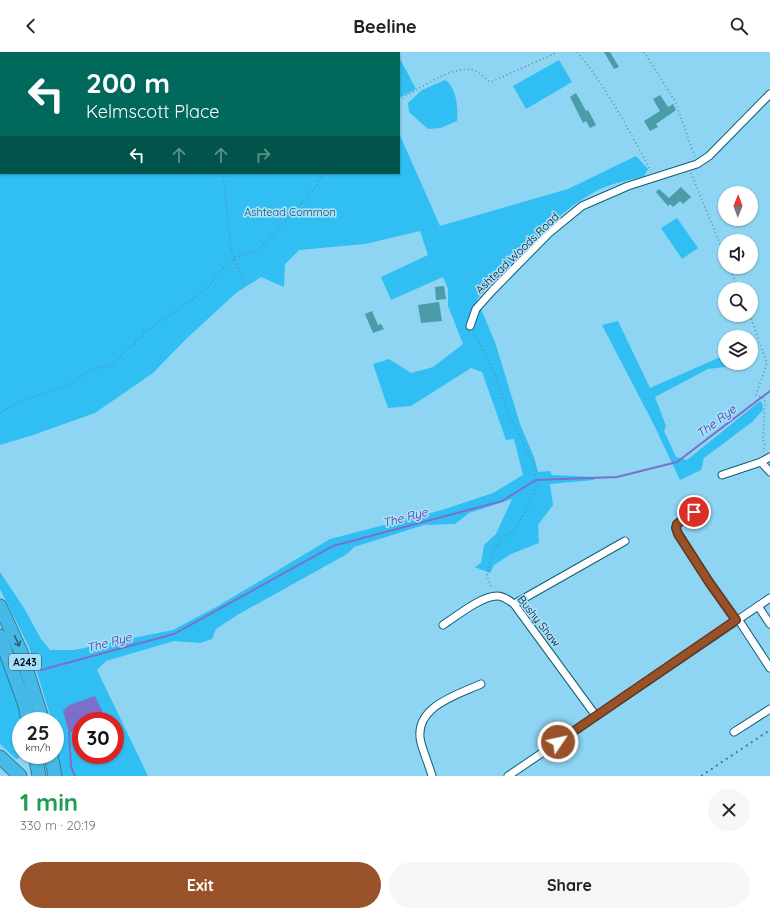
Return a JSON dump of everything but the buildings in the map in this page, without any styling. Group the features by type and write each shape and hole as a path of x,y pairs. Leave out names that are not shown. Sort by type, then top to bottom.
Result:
{"highway":[{"name":"A243","path":"0,606 22,652 40,712"},
{"name":"A243","path":"0,636 26,712"},
{"path":"0,757 20,776"},
{"path":"37,764 39,776"},
{"path":"52,764 54,776"}],"street":[{"name":"Ashtead Woods Road","path":"470,326 476,309 493,290 549,233 582,206 628,186 697,164 709,156 770,94"},
{"path":"722,475 761,462 770,457"},
{"path":"761,462 770,472"},
{"path":"694,512 677,524 676,528 678,534 709,582 770,668"},
{"path":"514,604 624,541"},
{"name":"Bushy Shaw","path":"497,596 505,598 514,604 596,716"},
{"path":"444,625 482,600 497,596"},
{"path":"508,776 770,598"},
{"path":"758,606 770,624"},
{"path":"432,776 421,742 420,731 423,722 434,707 442,701 481,684"},
{"path":"734,732 770,709"}],"path":[{"path":"400,99 439,78 460,70 476,71 491,82 558,52"},
{"path":"577,52 621,116 654,178"},
{"path":"644,52 675,101 689,136 697,164"},
{"path":"223,174 231,249 236,258 244,283"},
{"path":"0,413 18,402 38,397 67,386 92,369 114,365 122,354 144,333 205,290 222,269 236,258 259,250 314,189 323,174"},
{"path":"691,176 718,240"},
{"path":"752,322 767,363 756,394 765,399 763,440 765,444 761,462"},
{"path":"470,326 490,362 510,417 534,464 536,486 526,511 514,531 500,539 486,576 492,590 497,596"}],"green space":[{"path":"400,59 416,89 400,97"},
{"path":"559,60 572,82 526,109 513,86"},
{"path":"445,80 452,88 456,99 457,121 441,128 428,129 409,112 408,103 422,90"},
{"name":"Ashtead Common","path":"400,135 440,226 568,189 636,156 648,169 644,176 616,183 600,189 567,210 519,254 477,299 496,345 520,424 534,457 538,472 550,471 552,475 594,477 594,480 550,484 553,505 538,525 539,543 511,554 494,565 490,573 475,567 481,563 484,545 496,534 512,499 469,513 455,524 424,525 354,547 347,554 239,614 216,629 212,639 200,643 174,641 106,661 97,670 117,712 102,712 95,697 84,712 72,712 72,728 69,732 72,731 72,764 124,764 124,726 148,776 60,776 58,764 64,764 64,712 49,712 29,647 0,589 0,572 24,608 41,639 50,650 74,650 173,630 218,606 330,539 442,510 493,493 523,475 514,439 506,440 482,372 471,368 411,406 388,408 373,364 389,359 411,373 433,367 463,344 448,306 448,289 443,277 391,300 381,277 428,255 420,231 365,244 299,250 285,264 284,287 261,277 236,293 186,339 153,373 95,413 0,445 0,174 400,174"},
{"path":"677,218 698,248 682,259 661,228"},
{"path":"618,321 650,388 718,358 718,368 708,369 655,397 666,426 664,431 676,457 687,460 760,401 762,403 763,410 752,422 704,458 701,470 680,480 654,425 602,325"},
{"path":"0,651 20,712 12,712 12,755 0,744"}],"shaded area":[{"path":"95,696 103,712 72,712 72,732 69,733 63,711 69,705"}],"waterway":[{"name":"The Rye","path":"41,670 174,634 333,546 502,501 536,480 617,477 677,462 770,391"},
{"path":"69,733 71,767 75,776"}],"railway":[{"path":"701,776 770,730"}],"route":[{"path":"558,742 736,620 678,534 676,528 677,524 694,512"}]}
